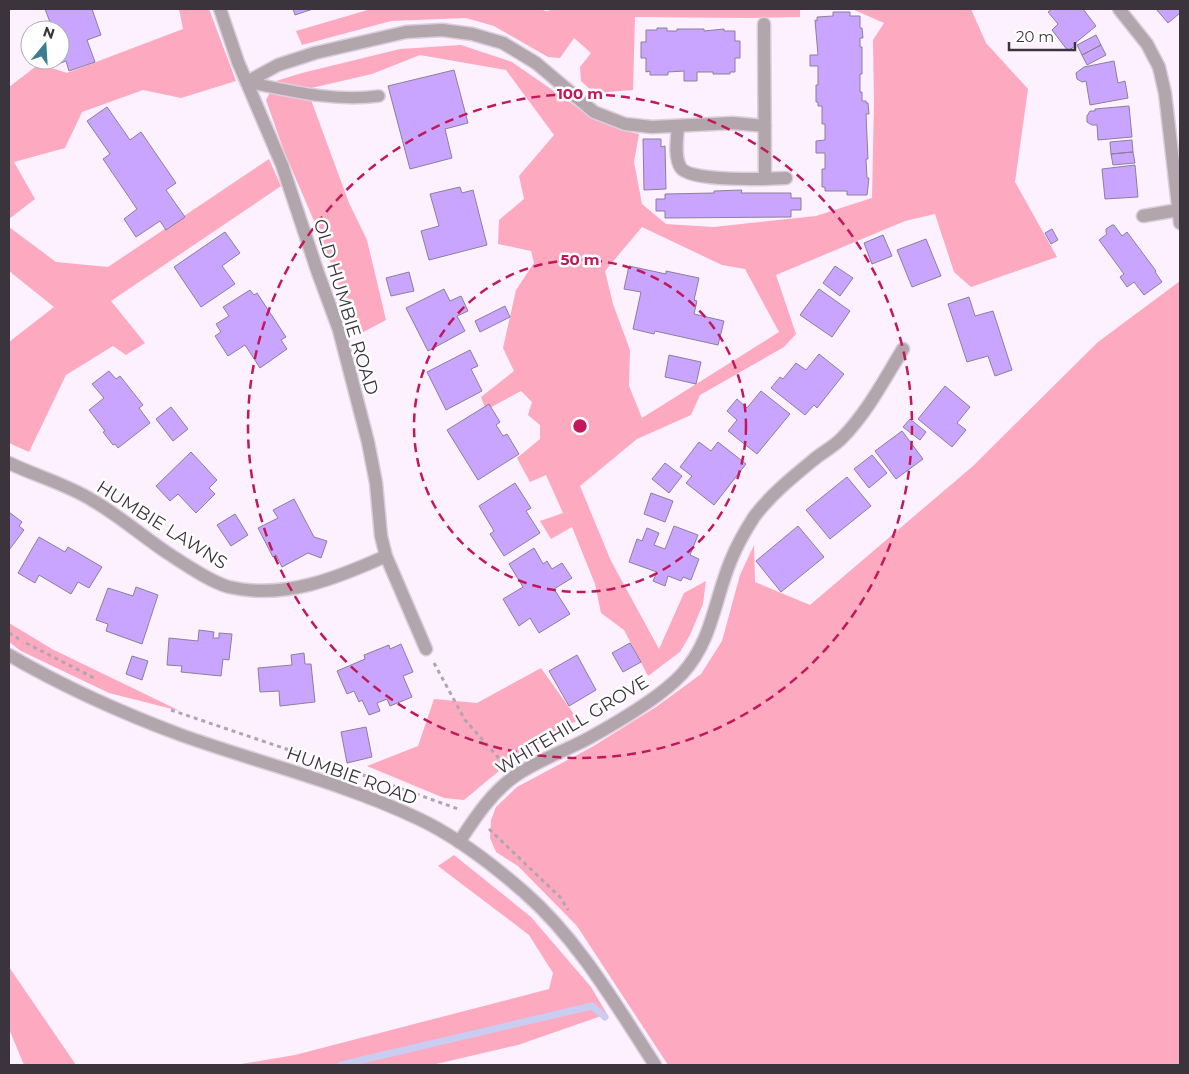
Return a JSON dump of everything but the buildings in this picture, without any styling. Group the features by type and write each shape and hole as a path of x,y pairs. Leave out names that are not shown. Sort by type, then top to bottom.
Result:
{"street":[{"name":"OLD HUMBIE ROAD","path":"220,9 247,82 282,166 339,330 368,442 376,483 381,536 386,556 426,649"},
{"path":"1119,9 1147,44 1159,67 1165,93 1180,223"},
{"path":"764,24 765,179"},
{"path":"247,82 278,65 315,54 406,32 442,30 472,34 502,43 536,64 594,112 624,124 652,127 733,124 765,126"},
{"path":"678,126 678,158 681,169 688,174 702,178 786,178"},
{"path":"1143,216 1178,210"},
{"name":"WHITEHILL GROVE","path":"459,842 491,797 515,776 589,738 627,715 682,674 708,635 730,561 739,541 755,516 776,493 805,467 840,441 850,430 876,394 903,349"},
{"name":"HUMBIE LAWNS","path":"9,463 66,486 92,500 198,572 227,586 256,591 311,585 335,578 386,556"},
{"name":"HUMBIE ROAD","path":"9,655 76,692 142,720 352,791 418,818 459,842 526,893 559,929 610,995 655,1065"}],"lane":[{"path":"247,82 332,98 378,96"}],"path":[{"path":"426,649 465,720 515,776"}],"shaded area":[{"path":"179,9 209,9 236,81 181,98 143,90 82,112 65,148 14,162 35,199 9,219 9,87 31,70 58,70 67,73 183,29"},
{"path":"371,9 540,9 546,11 556,9 800,9 800,17 635,17 633,90 594,93 581,81 580,67 591,53 574,38 560,58 548,57 494,26 466,18 391,21 302,45 296,31"},
{"path":"852,9 971,9 986,43 1028,89 1015,182 1057,257 971,287 954,272 935,214 905,221 776,275 796,334 784,347 700,395 691,415 637,439 580,486 611,561 659,649 684,593 706,581 703,604 690,635 680,652 648,676 624,630 601,613 595,584 572,527 551,539 540,521 563,513 546,475 530,482 517,458 540,439 540,425 528,415 532,402 521,391 486,410 481,397 514,371 503,348 516,290 534,263 531,251 498,244 499,220 524,199 519,176 554,135 506,70 420,55 372,74 307,89 349,203 367,240 386,320 356,336 326,249 284,151 266,100 276,81 302,73 400,49 461,45 512,62 594,119 621,130 639,134 634,162 642,204 666,224 714,227 816,216 872,198 873,40 884,23","holes":["642,227 722,265 745,269 779,332 642,418 629,386 630,350 613,304 605,271"]},
{"path":"269,159 281,186 111,301 145,343 126,355 113,346 66,375 29,452 9,443 9,342 54,307 9,271 9,227 56,262 108,267"},
{"path":"1180,281 1180,1065 668,1065 577,926 518,866 496,852 490,838 491,820 496,807 517,787 592,747 656,707 701,674 722,641 740,575 754,545 755,582 810,605 973,466 1098,342"},
{"path":"9,623 52,649 180,711 109,693 21,651 9,642"},
{"path":"541,668 578,720 517,756 464,800 444,798 367,766 418,746 434,699 477,703"},
{"path":"454,855 531,917 591,987 607,1014 518,1045 432,1065 236,1065 295,1055 549,989 553,973 529,935 438,866"},
{"path":"9,967 76,1065 24,1065 9,1029"}],"waterway":[{"path":"341,1065 592,1006 605,1017"}]}
